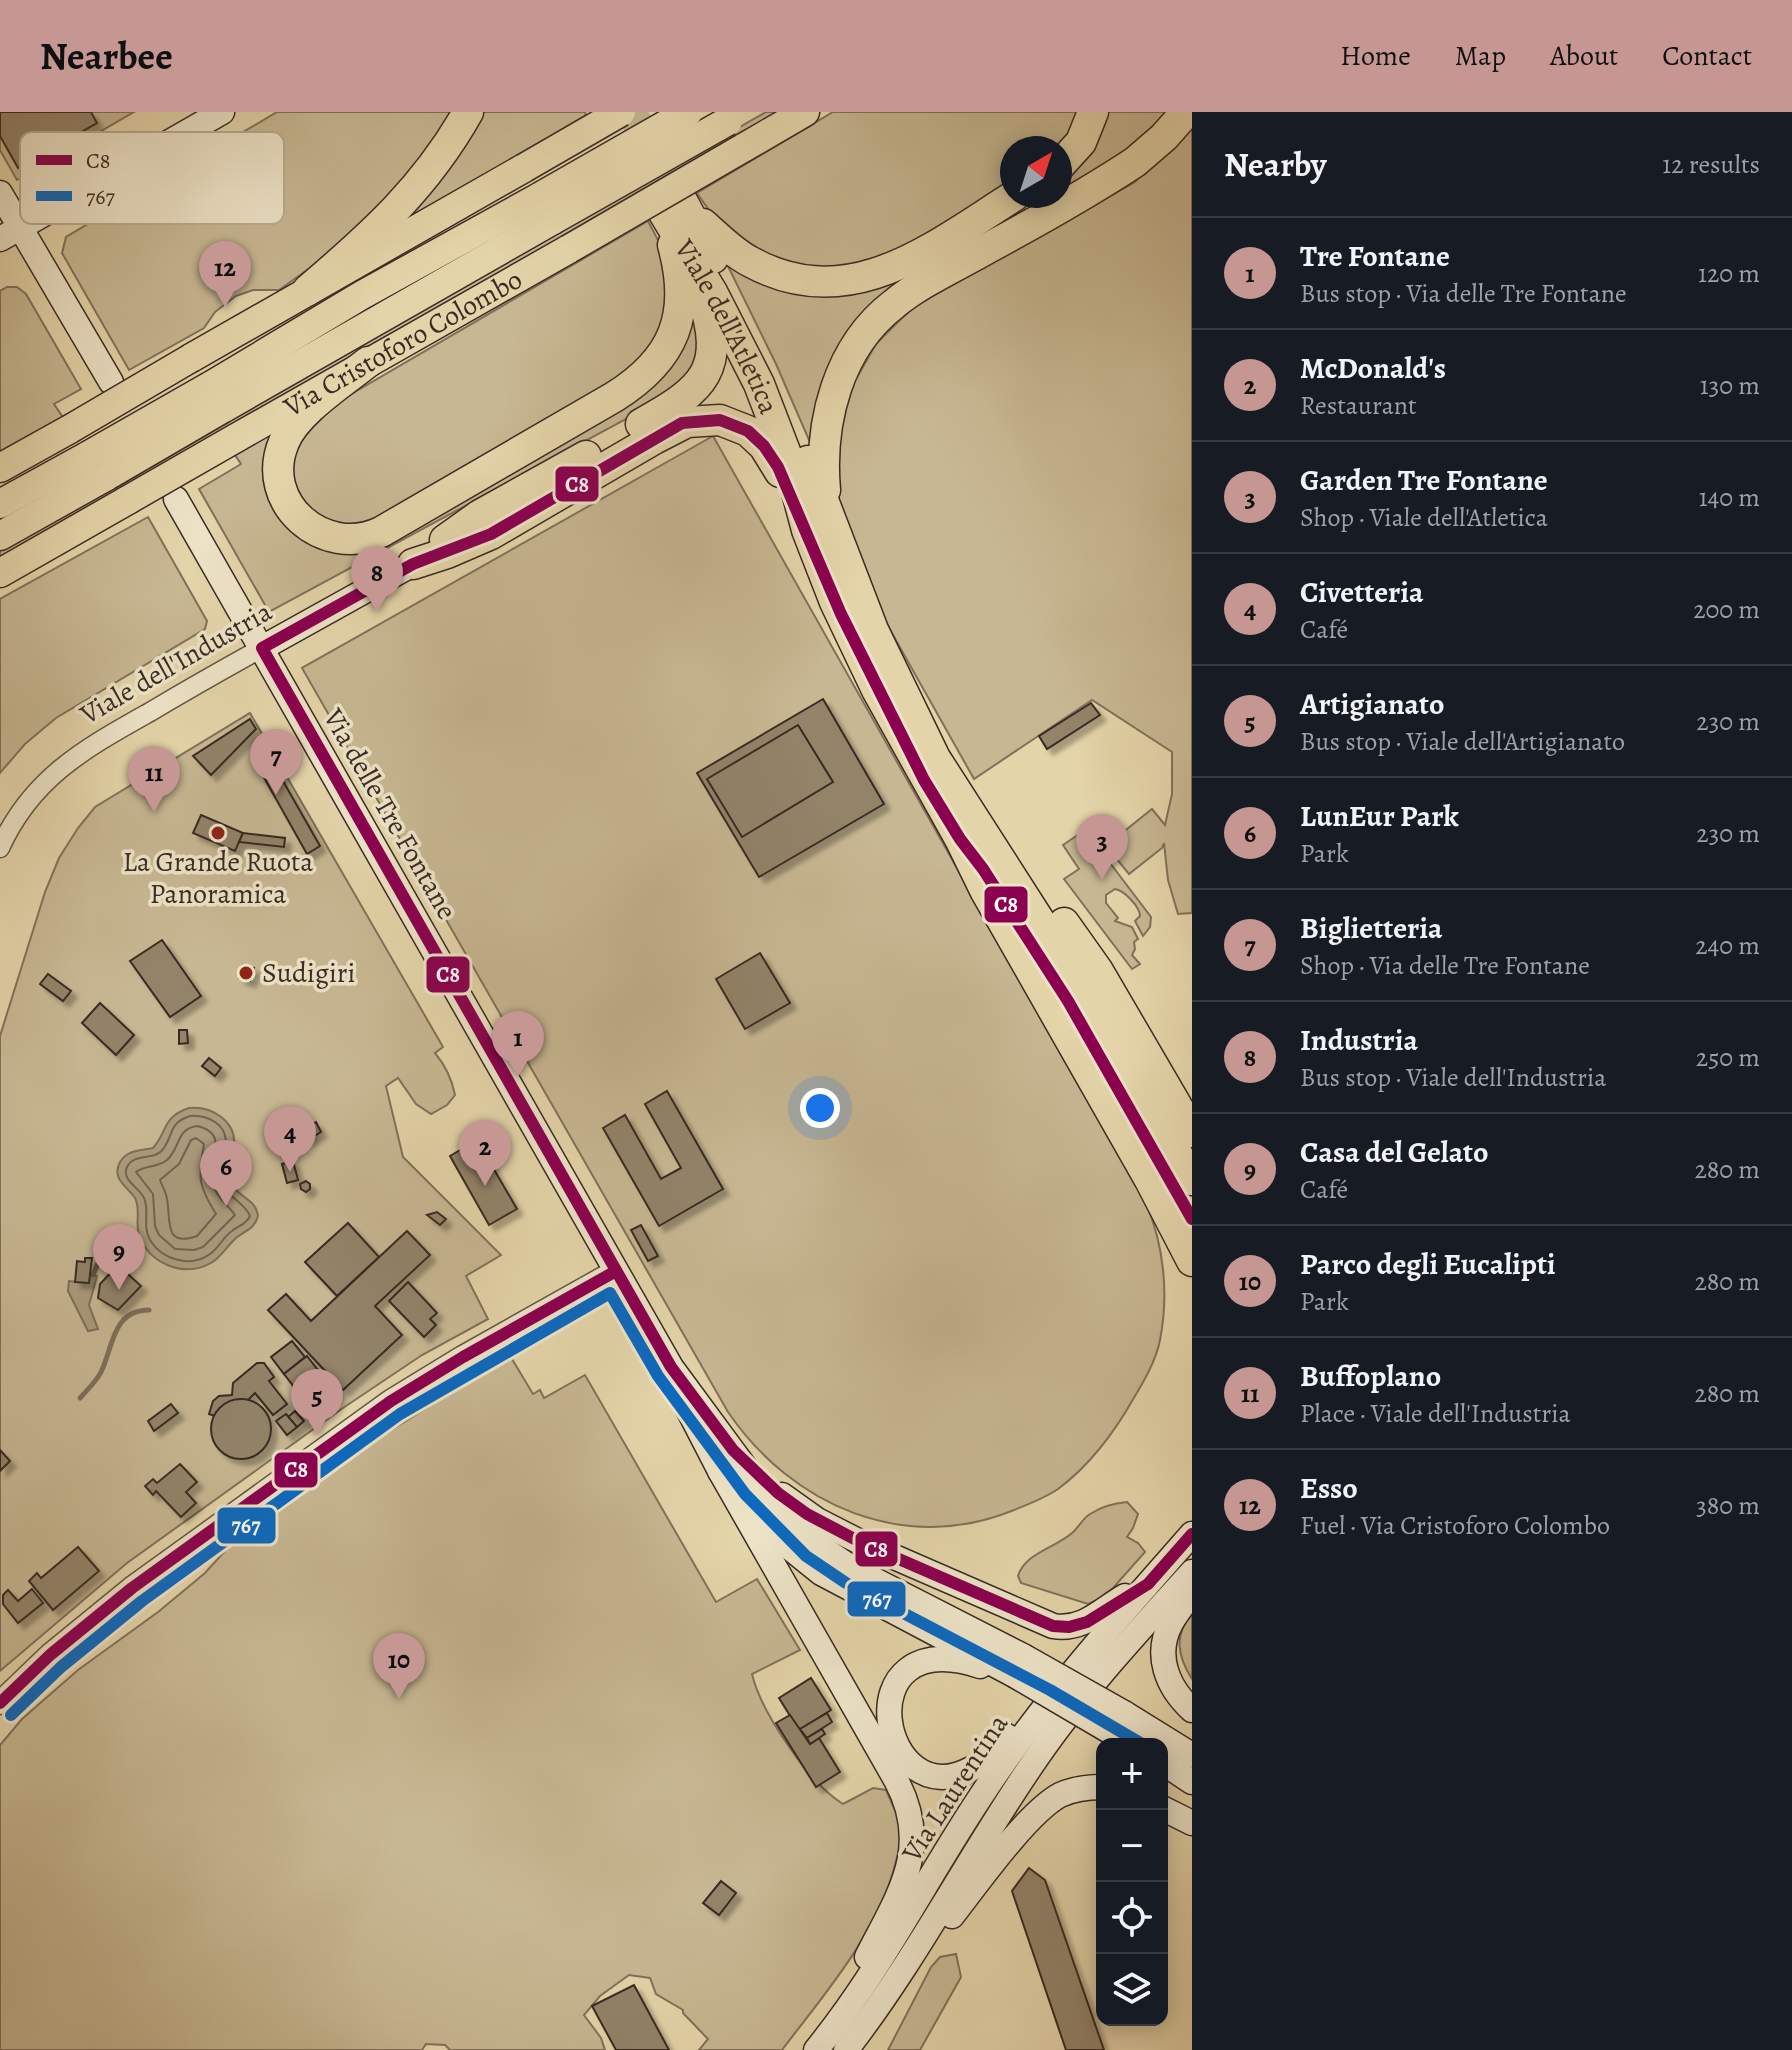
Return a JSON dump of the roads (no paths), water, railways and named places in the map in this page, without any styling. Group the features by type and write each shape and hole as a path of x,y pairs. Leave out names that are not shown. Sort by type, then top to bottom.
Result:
{"highway":[{"path":"298,296 371,235 407,198 436,164 468,112"},
{"path":"1072,152 1081,142 1093,112"},
{"path":"817,521 832,400 851,355 873,324 910,292 1135,162 1159,142 1186,112"},
{"path":"674,209 750,262 785,277 837,282 890,269 1000,204"},
{"path":"368,362 311,408 291,429 278,463 282,492 296,516 316,532 341,539 364,539 381,532 614,397 647,373 670,341 681,306 674,209"},
{"name":"Viale dell'Atletica","path":"674,209 744,314 784,401 817,521 835,602 877,690 960,839"},
{"name":"Viale dell'Atletica","path":"674,209 682,245 728,320 759,384 789,462 817,521 867,616 935,758 965,806"},
{"path":"413,564 480,515 661,413 700,383 709,366 713,338 703,297 682,245"},
{"path":"413,564 491,534 687,422 710,420 748,431 764,446 817,521"},
{"path":"965,806 1060,918 1089,958 1192,1132"},
{"path":"965,806 1080,984 1192,1180"},
{"path":"960,839 983,869 1068,1001 1192,1219"},
{"path":"960,839 985,890 1085,1063 1192,1261"}],"main road":[{"path":"187,132 222,112"},
{"path":"0,468 621,112"},
{"name":"Via Cristoforo Colombo","path":"0,536 98,465 547,208 688,112"},
{"name":"Via Cristoforo Colombo","path":"0,573 805,112"},
{"name":"Via Cristoforo Colombo","path":"216,397 362,295 735,117"},
{"path":"0,193 10,234 111,382"},
{"path":"10,234 27,224"},
{"path":"298,296 362,295"},
{"name":"Via Cristoforo Colombo","path":"0,504 98,465"},
{"name":"Via delle Tre Fontane","path":"176,499 671,1367 720,1471 773,1531 814,1568 863,1597 1018,1666"},
{"name":"Viale dell'Industria","path":"262,648 413,564"},
{"name":"Via delle Tre Fontane","path":"671,1367 771,1500 804,1534 828,1553 1122,1730 1192,1755"},
{"path":"733,1450 778,1493 817,1520 1044,1623 1064,1628 1080,1624 1148,1584"},
{"path":"720,1471 896,1780 912,1822 913,1849 905,1877 836,2025"},
{"name":"Via Laurentina","path":"816,2050 901,1930 985,1789 1089,1650 1192,1534"},
{"name":"Via Laurentina","path":"846,2050 887,1996 1041,1751 1095,1682 1192,1572"},
{"path":"1192,1591 1169,1627 1164,1652 1168,1680 1192,1710"},
{"path":"1018,1666 931,1660 912,1667 899,1680 888,1708 890,1732 900,1751 916,1766 939,1776 956,1776 970,1770 992,1753 1089,1650"},
{"path":"1168,1766 1192,1782"},
{"path":"887,1996 1036,1814 1062,1794 1096,1787"},
{"path":"1166,1810 1192,1823"}],"street":[{"name":"Viale dell'Industria","path":"0,848 38,789 66,762 262,648"},
{"path":"0,1703 58,1648 151,1574 391,1401 616,1271"}],"water":[{"path":"189,1108 214,1113 227,1123 234,1138 230,1179 235,1189 254,1206 258,1216 254,1225 214,1261 190,1269 159,1261 144,1245 138,1230 137,1202 117,1173 123,1158 135,1151 153,1148 170,1120"},
{"path":"90,1275 97,1276 89,1305 98,1329 88,1331 68,1291 69,1281 88,1283"}],"waterway":[{"path":"93,1275 98,1263 119,1244"},
{"path":"80,1398 101,1372 121,1323 128,1316 149,1310"}],"tunnel":[{"path":"631,112 681,199"}],"place":[{"name":"Esso","path":"225,307"},
{"name":"Industria","path":"377,612"},
{"name":"Biglietteria","path":"276,795"},
{"name":"Buffoplano","path":"154,812"},
{"name":"La Grande Ruota Panoramica","path":"218,833"},
{"name":"Garden Tre Fontane","path":"1102,880"},
{"name":"Sudigiri","path":"246,973"},
{"name":"Tre Fontane","path":"518,1077"},
{"name":"Civetteria","path":"290,1172"},
{"name":"McDonald's","path":"485,1186"},
{"name":"LunEur Park","path":"226,1206"},
{"name":"Casa del Gelato","path":"119,1290"},
{"name":"Artigianato","path":"317,1435"},
{"name":"Parco degli Eucalipti","path":"399,1699"}]}
